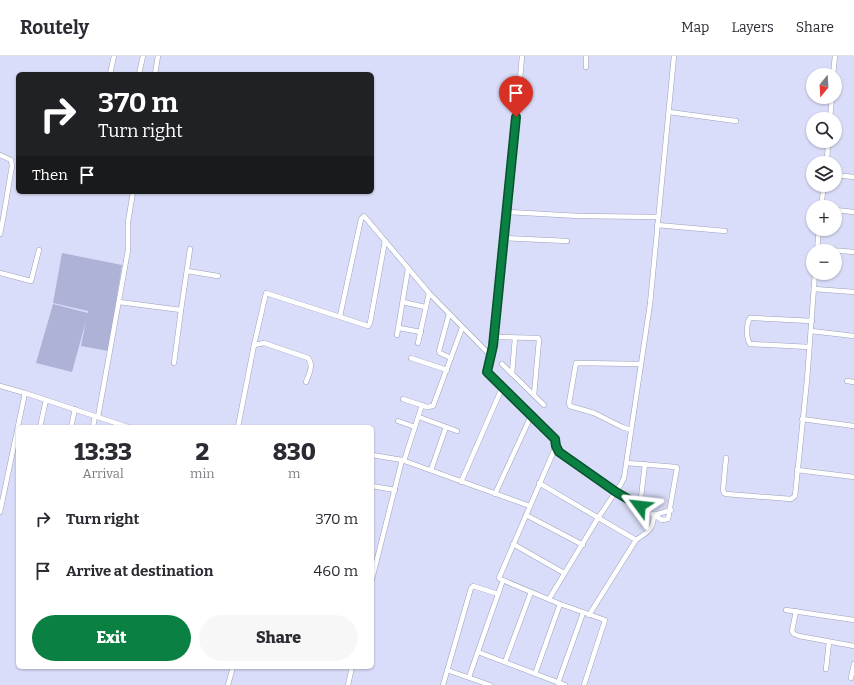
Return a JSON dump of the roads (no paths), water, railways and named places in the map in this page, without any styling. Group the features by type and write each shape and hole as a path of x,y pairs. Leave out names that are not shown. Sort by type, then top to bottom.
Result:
{"street":[{"path":"110,72 114,56"},
{"path":"139,72 143,56"},
{"path":"155,72 158,56"},
{"path":"522,56 492,357 487,372 555,439 559,452 616,492 662,520 668,519 671,510 677,468 674,466 627,463"},
{"path":"586,56 586,67"},
{"path":"549,599 598,518 622,482 627,463 651,297 674,56"},
{"path":"834,68 835,56"},
{"path":"669,112 736,121"},
{"path":"0,155 11,160 12,162 5,212 0,234"},
{"path":"842,176 854,177"},
{"path":"94,425 97,417 128,250 128,222 133,194"},
{"path":"842,211 854,212"},
{"path":"507,212 579,216 658,217"},
{"path":"340,316 352,258 362,217 364,216 429,293 492,357"},
{"path":"657,224 725,230"},
{"path":"504,238 567,240"},
{"path":"238,425 266,293 340,316 366,326 370,325 385,241"},
{"path":"174,363 190,249"},
{"path":"0,273 31,281 39,250"},
{"path":"842,251 854,252"},
{"path":"397,335 408,269"},
{"path":"187,271 218,276"},
{"path":"726,458 724,493 726,494 793,498 796,493 815,280"},
{"path":"814,289 854,292"},
{"path":"418,343 429,293"},
{"path":"119,302 181,310"},
{"path":"403,302 425,307"},
{"path":"449,314 440,353 451,358"},
{"path":"809,347 750,344 748,338 748,323 750,318 812,321"},
{"path":"398,328 421,332"},
{"path":"403,400 431,407 433,406 462,328"},
{"path":"811,331 854,336"},
{"path":"494,337 538,338 534,395"},
{"path":"512,374 516,338"},
{"path":"254,345 264,343 310,359 311,365 306,382"},
{"path":"411,358 447,370"},
{"path":"631,430 594,413 570,406 568,403 576,363 641,364"},
{"path":"502,364 544,405"},
{"path":"847,381 854,382"},
{"path":"0,386 122,425"},
{"path":"461,482 502,388"},
{"path":"18,425 25,393"},
{"path":"40,425 46,400"},
{"path":"374,571 403,461 422,405"},
{"path":"71,425 75,409"},
{"path":"495,494 531,416"},
{"path":"419,417 457,431"},
{"path":"802,419 854,426"},
{"path":"398,421 415,427"},
{"path":"431,470 446,427"},
{"path":"0,512 16,436"},
{"path":"556,446 513,544 500,579 583,613 605,620 584,685"},
{"path":"374,455 403,461 431,470 530,506"},
{"path":"640,506 645,464"},
{"path":"798,470 854,477"},
{"path":"539,483 636,540"},
{"path":"374,486 395,490"},
{"path":"654,515 671,510"},
{"path":"526,515 583,545"},
{"path":"589,615 636,540 651,529 654,523 654,515"},
{"path":"513,544 564,573"},
{"path":"469,677 503,580"},
{"path":"443,685 473,586 498,594"},
{"path":"505,662 531,592"},
{"path":"535,674 560,604"},
{"path":"786,610 854,620"},
{"path":"796,611 792,631 794,634 854,646"},
{"path":"558,683 583,613"},
{"path":"826,669 830,642"},
{"path":"478,652 565,685"},
{"path":"851,678 854,664"},
{"path":"228,685 232,669"},
{"path":"348,685 352,669"},
{"path":"447,670 490,685"}]}
